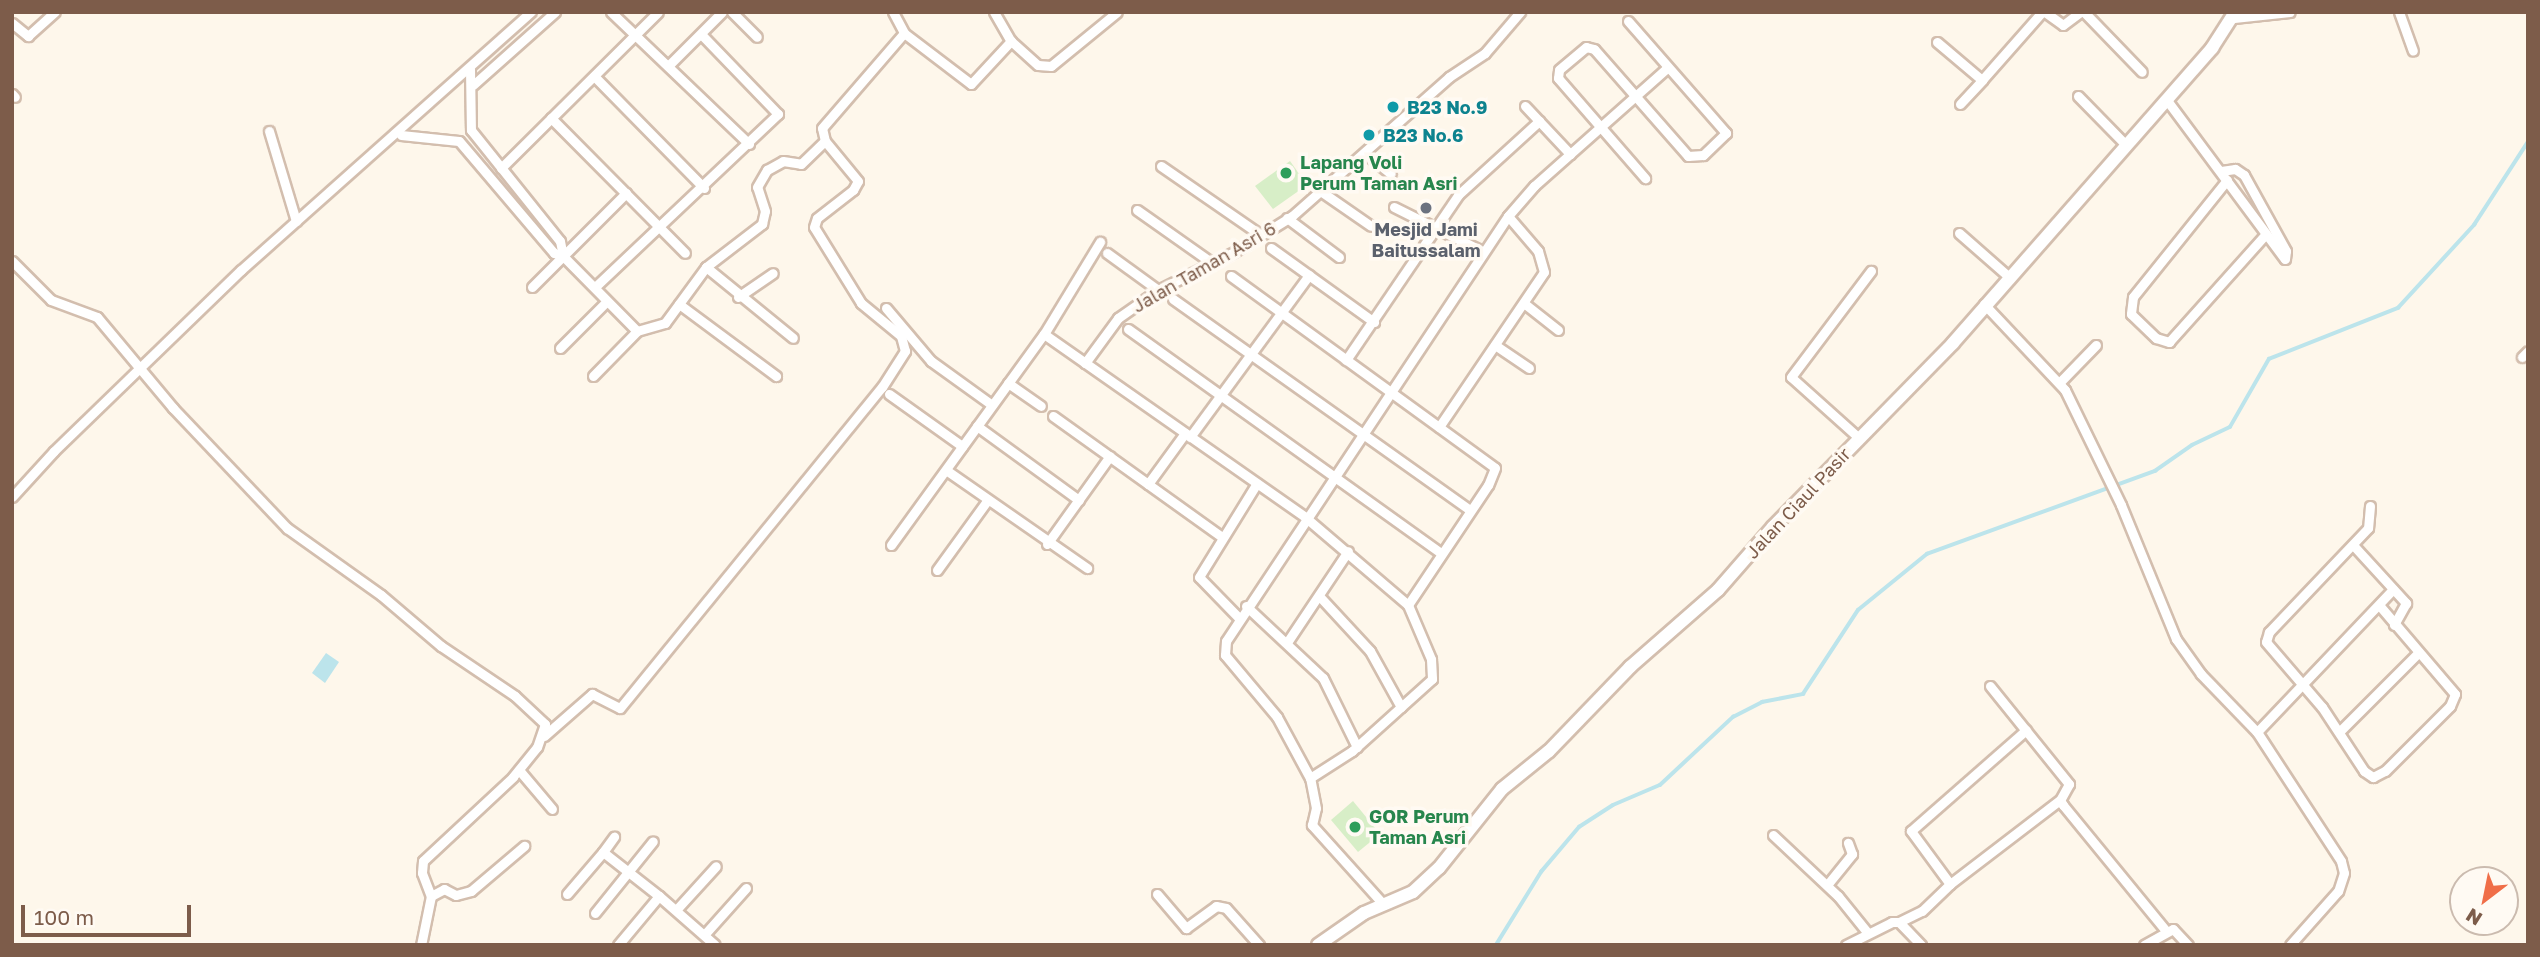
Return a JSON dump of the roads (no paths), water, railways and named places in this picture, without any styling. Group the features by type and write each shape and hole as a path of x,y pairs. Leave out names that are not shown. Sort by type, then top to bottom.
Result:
{"street":[{"path":"12,23 28,36 55,12"},
{"path":"12,497 139,368 296,221 531,12"},
{"path":"473,85 555,12"},
{"path":"611,12 749,144"},
{"path":"501,169 658,12"},
{"path":"668,66 722,12"},
{"path":"732,12 757,37"},
{"path":"892,12 904,33 971,84 1012,41"},
{"path":"994,12 1012,41 1038,65 1051,66 1117,12"},
{"name":"Jalan Taman Asri 6","path":"1085,363 1118,318 1158,290 1212,263 1287,218 1449,77 1485,53 1520,12"},
{"path":"1960,104 2043,12 2063,25 2082,12 2142,72"},
{"path":"2235,15 2290,12"},
{"path":"2399,12 2413,51"},
{"name":"Jalan Ciaul Pasir","path":"1318,945 1364,913 1413,892 1439,868 1502,789 1549,751 1630,667 1718,590 1859,438 1929,369 2166,99 2235,15"},
{"path":"1628,21 1667,68 1723,127 1725,136 1715,147 1696,158 1688,156 1594,49 1581,50 1556,75 1646,178"},
{"path":"421,945 431,896 422,873 423,861 519,770 544,736 592,694 621,708 812,475 905,351 898,333 861,303 814,228 817,218 853,190 858,181 825,141 823,126 904,33"},
{"path":"594,287 704,188 749,144 778,110 701,34"},
{"path":"1937,42 1982,80"},
{"path":"1384,905 1312,825 1316,808 1310,778 1277,718 1225,655 1226,641 1238,618 1305,517 1508,216 1601,124 1667,68"},
{"path":"470,69 473,85 471,130 561,241 563,256"},
{"path":"594,76 704,188"},
{"path":"2078,96 2125,144"},
{"path":"2166,99 2265,235 2285,258 2286,251 2244,174 2235,169 2221,171"},
{"path":"1525,106 1570,153"},
{"path":"551,118 685,253"},
{"path":"1346,360 1434,230 1472,180 1539,121"},
{"path":"459,141 471,130"},
{"path":"270,131 296,221"},
{"path":"401,135 459,141 554,253 563,256 607,301 641,330"},
{"path":"593,376 641,330 658,326 706,267 765,220 757,187 767,170 783,161 801,164 825,141"},
{"path":"1364,153 1391,174"},
{"path":"1161,166 1261,235"},
{"path":"2227,180 2133,297 2131,314 2156,338 2169,342 2265,235"},
{"path":"1319,190 1371,226"},
{"path":"533,287 626,193"},
{"path":"1394,207 1434,230 1482,251"},
{"path":"1137,210 1212,263"},
{"path":"1439,427 1525,304 1545,266 1538,251 1508,216"},
{"path":"1287,218 1339,257"},
{"path":"1959,233 2008,276"},
{"path":"891,545 1044,334 1100,242"},
{"path":"1270,247 1374,322"},
{"path":"1107,253 1158,290"},
{"path":"12,261 51,300 97,317 139,368 287,528 530,708 545,724 544,736"},
{"path":"706,267 738,297 793,338"},
{"path":"1859,438 1791,377 1871,271"},
{"path":"738,297 772,273"},
{"path":"1148,484 1222,394 1309,275"},
{"path":"1231,276 1495,468 1408,605"},
{"path":"1173,299 1470,510"},
{"path":"560,348 607,301"},
{"path":"678,304 776,376"},
{"path":"1525,304 1558,330"},
{"path":"1984,304 2059,383 2121,505 2176,639 2201,674 2257,732 2336,851 2344,873 2338,891 2290,945"},
{"path":"886,308 931,361 992,405"},
{"path":"1128,329 1441,553"},
{"path":"1044,334 1305,517 1408,605 1434,674 1357,747 1310,778"},
{"path":"1495,345 1529,368"},
{"path":"2059,383 2096,345"},
{"path":"1008,383 1041,406"},
{"path":"889,394 962,446"},
{"path":"1054,416 1222,537"},
{"path":"977,426 1079,500"},
{"path":"1047,544 1110,456"},
{"path":"946,470 1047,544 1087,568"},
{"path":"1238,618 1199,577 1257,483"},
{"path":"936,570 987,500"},
{"path":"2370,506 2368,528 2267,637 2266,645 2302,683 2340,731 2367,775 2385,771 2455,698 2454,690 2418,653 2379,605"},
{"path":"2353,545 2406,606 2395,625"},
{"path":"1288,640 1321,598 1348,551"},
{"path":"2257,732 2393,589"},
{"path":"1321,598 1370,652 1401,707"},
{"path":"1247,606 1288,640 1323,678 1357,747"},
{"path":"2340,731 2418,653"},
{"path":"1846,945 1867,932 1922,911 1950,884 2060,800 2069,784 1990,686"},
{"path":"1950,884 1912,831 2026,730"},
{"path":"519,770 552,809"},
{"path":"2060,800 2166,931"},
{"path":"1773,835 1827,885 1867,932"},
{"path":"567,894 614,837"},
{"path":"595,913 653,841"},
{"path":"1827,885 1852,853 1848,843"},
{"path":"431,896 444,888 456,895 471,891 524,846"},
{"path":"603,852 715,945"},
{"path":"676,910 716,866"},
{"path":"704,935 746,888"},
{"path":"1157,894 1186,928 1216,906 1226,908 1259,945"},
{"path":"618,945 659,896"},
{"path":"1899,922 1921,945"},
{"path":"2144,945 2166,931 2176,930 2188,945"}],"water":[{"path":"326,653 339,662 325,683 312,673"}],"waterway":[{"path":"1496,945 1541,872 1579,827 1613,805 1660,785 1733,717 1762,702 1803,694 1858,610 1927,554 2155,471 2192,445 2230,427 2269,359 2398,308 2474,225 2528,142"}],"place":[{"name":"B23 No.9","path":"1393,107"},
{"name":"B23 No.6","path":"1369,135"},
{"name":"Lapang Voli Perum Taman Asri","path":"1286,173"},
{"name":"Mesjid Jami Baitussalam","path":"1426,208"},
{"name":"GOR Perum Taman Asri","path":"1355,827"}]}
